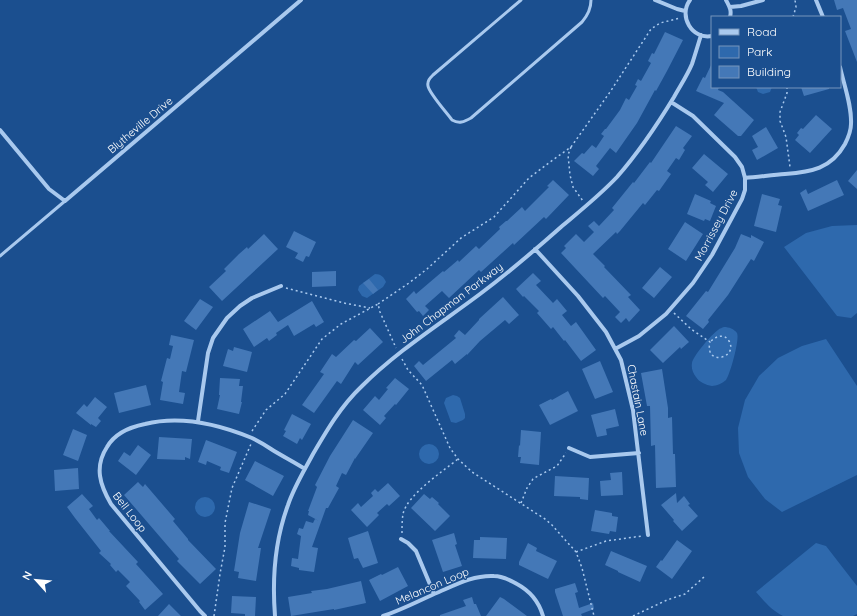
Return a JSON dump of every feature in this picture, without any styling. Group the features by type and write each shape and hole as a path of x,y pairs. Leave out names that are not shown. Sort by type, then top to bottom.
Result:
{"street":[{"name":"Blytheville Drive","path":"64,201 301,0"},
{"path":"655,0 677,10 685,11"},
{"path":"690,0 685,11 685,18 690,28 697,34 711,36"},
{"path":"726,0 730,7 730,16"},
{"path":"730,7 741,6 763,0"},
{"path":"816,0 823,16"},
{"name":"John Chapman Parkway","path":"275,616 273,595 275,557 281,527 288,504 305,469 327,430 339,413 360,388 398,353 481,294 587,205 616,177 637,153 671,102 692,64 701,35"},
{"path":"745,178 807,172 826,165 841,151 851,126 850,111 841,71"},
{"name":"Morrissey Drive","path":"615,349 639,336 670,309 693,283 712,255 742,199 745,190 745,178 742,167 735,157 693,116 671,102"},
{"path":"0,130 49,189 64,201"},
{"name":"Chastain Lane","path":"536,249 578,296 606,332 621,360 633,410 648,535"},
{"path":"198,422 208,353 214,338 227,318 240,306 252,298 281,286"},
{"name":"Bell Loop","path":"206,616 200,611 111,504 104,492 99,471 101,459 107,445 113,438 136,426 152,422 172,420 198,422 226,428 253,439 305,469"},
{"path":"569,448 590,457 639,453"},
{"path":"401,539 408,543 416,551 434,594"},
{"name":"Melancon Loop","path":"383,616 465,580 495,576 510,580 524,587 535,598 542,610 543,616"}],"lane":[{"path":"521,0 430,78 428,82 429,91 452,120 456,122 465,122 471,118 582,22 587,17 589,12 590,0"},
{"path":"0,256 64,201"}],"path":[{"path":"793,16 796,7 795,0"},
{"path":"587,205 573,187 568,155 571,147 610,92 650,29 660,23 685,18"},
{"path":"787,88 787,93 780,112 780,121 787,144 790,174"},
{"path":"248,437 266,410 285,394 322,339 341,324 378,304 409,283 461,238 494,217 529,178 571,147"},
{"path":"281,286 344,303 370,308"},
{"path":"378,304 398,353 408,370 422,385 450,448 458,459 472,472 545,519 576,552 582,568 594,616"},
{"path":"670,309 688,327 710,342"},
{"path":"718,336 724,337 730,345 730,351 723,358 714,356 710,350 710,342 718,336"},
{"path":"214,616 225,547 225,523 232,488 253,439"},
{"path":"521,503 529,484 538,476 557,466 569,448"},
{"path":"401,539 403,514 408,501 458,459"},
{"path":"576,552 606,541 648,535"},
{"path":"633,616 667,600 685,594 704,577"}],"green space":[{"path":"756,88 772,88 770,92 763,94 758,92"},
{"path":"857,225 857,313 851,318 837,316 784,247 806,233 832,226"},
{"path":"375,274 382,276 386,282 383,287 367,298 362,296 358,290 359,286"},
{"path":"724,327 731,328 737,333 738,337 734,357 726,380 717,385 710,386 697,379 692,370 692,363 707,340 715,332"},
{"path":"826,339 857,386 857,475 782,512 765,499 748,477 739,453 738,428 745,400 759,376 778,358 802,346"},
{"path":"453,395 460,398 465,414 465,418 463,420 456,423 451,422 444,403 446,398"},
{"path":"429,444 436,447 439,454 436,461 429,464 422,461 419,454 422,447"},
{"path":"205,497 212,500 215,507 212,514 205,517 198,514 195,507 198,500"},
{"path":"816,543 826,546 857,586 857,614 853,616 783,616 771,608 756,592"}],"building":[{"path":"834,0 857,0 857,62 845,31 851,29 843,8 837,10"},
{"path":"665,32 683,40 637,123 616,153 610,148 596,166 599,169 593,176 574,161 582,153 584,154 592,145 596,148 604,136 601,134 620,110 626,98 629,100 637,86 635,85 638,79 641,81 651,63 648,61 652,53 654,54"},
{"path":"711,65 711,88 719,88 718,90 723,92 754,120 741,136 738,136 714,115 724,103 696,91 703,77 705,78"},
{"path":"801,88 829,88 829,89 804,96"},
{"path":"816,115 832,129 810,153 795,140 799,135 797,133 801,128 803,129"},
{"path":"676,126 692,136 683,148 685,150 679,160 676,158 667,171 671,174 659,191 657,190 645,205 643,203 620,231 617,234 616,232 593,254 631,295 628,297 640,310 629,322 626,318 621,323 615,317 620,312 605,296 603,298 561,253 566,248 564,246 576,234 584,242 594,232 588,226 594,221 599,226 614,210 612,208 650,162 651,163"},
{"path":"766,127 778,148 757,160 752,150 758,147 752,136"},
{"path":"704,154 728,174 713,192 705,185 708,182 692,168"},
{"path":"857,170 857,189 848,181"},
{"path":"553,180 569,195 546,219 544,217 514,245 513,243 481,272 479,270 449,298 442,291 425,306 429,310 423,316 419,311 417,312 406,299 414,291 416,294 443,271 444,272 458,260 459,262 476,246 479,249 500,229 499,227 522,207 525,211 549,187 547,186"},
{"path":"837,180 844,195 808,211 800,193 806,189 808,194"},
{"path":"695,194 711,201 710,203 716,206 710,221 705,219 704,221 687,214"},
{"path":"762,194 780,199 778,205 782,206 776,232 754,226"},
{"path":"685,222 703,234 686,261 668,249"},
{"path":"294,231 316,242 309,257 306,256 303,262 295,258 298,253 286,247"},
{"path":"264,234 278,249 222,301 209,287 226,271 224,269 239,254 247,247 248,249"},
{"path":"741,234 751,238 751,235 764,242 754,261 751,259 728,295 708,320 709,322 703,329 686,316 706,291 708,292 735,248"},
{"path":"660,267 672,277 654,298 642,288"},
{"path":"336,271 336,286 312,287 312,272"},
{"path":"533,273 541,281 536,285 553,303 557,299 567,311 562,315 571,326 576,322 596,350 581,361 565,340 564,341 553,327 551,329 537,313 539,311 516,289"},
{"path":"369,279 378,290 373,294 363,283"},
{"path":"503,297 519,315 509,324 505,320 480,341 467,355 455,364 452,360 426,381 414,366 419,361 423,365 456,338 454,336 459,330 465,335 479,319"},
{"path":"200,299 213,307 196,330 184,321"},
{"path":"312,301 324,322 316,327 314,324 294,336 288,325 276,333 277,335 269,341 267,338 254,347 243,329 270,311 278,322"},
{"path":"674,326 689,342 681,349 680,347 663,363 650,350"},
{"path":"370,328 383,342 358,365 355,362 341,384 337,381 314,413 302,405 324,374 320,372 332,354 336,357 354,340 356,341"},
{"path":"171,335 194,340 186,372 182,371 179,392 185,393 183,404 160,400 163,382 161,381 167,358 170,359 173,346 169,345"},
{"path":"234,347 252,352 247,372 223,366 228,349 233,351"},
{"path":"600,361 613,392 595,399 582,369"},
{"path":"662,369 668,408 668,418 672,417 676,487 656,488 655,445 651,446 650,406 647,406 641,373"},
{"path":"220,378 240,379 239,386 243,386 242,402 239,414 217,409 220,395"},
{"path":"395,378 409,389 396,405 395,404 384,416 386,418 380,425 363,410 375,396 379,400 388,389 386,388"},
{"path":"146,385 151,405 119,413 114,393"},
{"path":"568,391 578,411 550,425 539,405"},
{"path":"95,397 107,407 98,418 101,421 96,427 91,425 76,413 84,404 87,407"},
{"path":"615,409 619,426 606,429 607,435 597,437 591,415"},
{"path":"292,414 311,424 302,440 300,438 297,444 283,436 286,431 284,430"},
{"path":"353,420 373,433 355,458 346,475 342,473 336,486 339,488 328,508 326,508 312,547 318,548 314,572 299,570 299,568 291,566 292,558 298,559 301,536 297,534 299,528 303,529 306,521 313,523 315,519 319,521 308,515 308,511 317,487 315,485 330,456"},
{"path":"73,429 87,435 78,461 63,455"},
{"path":"521,430 541,432 539,465 520,463 521,457 518,457"},
{"path":"159,437 192,439 190,459 185,457 185,460 157,459"},
{"path":"206,440 237,452 229,473 220,470 221,467 207,461 206,465 198,462"},
{"path":"138,445 151,455 136,475 118,461 124,452 130,456"},
{"path":"255,461 284,476 273,496 245,480"},
{"path":"78,468 79,489 55,491 54,470"},
{"path":"622,472 623,495 601,496 600,481 611,480 610,473"},
{"path":"555,476 589,478 588,500 580,499 580,497 554,496"},
{"path":"138,482 143,487 145,484 175,519 173,521 188,540 216,569 200,584 177,561 179,559 124,495"},
{"path":"388,483 400,496 389,506 387,504 377,513 379,515 367,527 351,510 358,503 361,507 373,496 371,493 375,489 378,492"},
{"path":"676,493 677,503 684,496 690,504 688,505 698,516 682,531 661,505"},
{"path":"82,494 93,506 89,509 97,520 99,518 138,562 136,564 163,594 145,610 139,602 140,601 126,586 130,582 118,570 116,572 110,565 111,564 99,553 101,551 67,507"},
{"path":"424,494 430,499 432,497 450,516 435,531 411,508"},
{"path":"249,502 271,509 258,548 261,548 256,581 238,578 239,572 234,571 240,533"},
{"path":"595,510 612,513 612,516 618,517 616,532 610,531 609,534 591,531"},
{"path":"368,531 378,563 363,568 358,558 354,559 348,538"},
{"path":"454,533 457,544 455,545 462,566 443,572 432,540"},
{"path":"480,537 507,538 506,559 473,558 474,540 480,540"},
{"path":"677,540 692,551 672,579 656,567"},
{"path":"528,543 537,548 536,551 557,561 548,579 519,565"},
{"path":"611,551 647,566 640,582 605,565"},
{"path":"398,567 408,586 380,601 369,580"},
{"path":"361,581 366,603 334,610 291,616 288,597 312,593 311,591"},
{"path":"575,583 578,592 575,593 579,608 593,603 594,609 581,614 582,616 563,616 555,589"},
{"path":"232,596 256,597 255,616 245,616 245,614 231,613"},
{"path":"472,597 481,616 440,616 466,606 463,600"},
{"path":"500,597 504,599 527,616 486,616"},
{"path":"169,604 181,616 158,616"}]}
